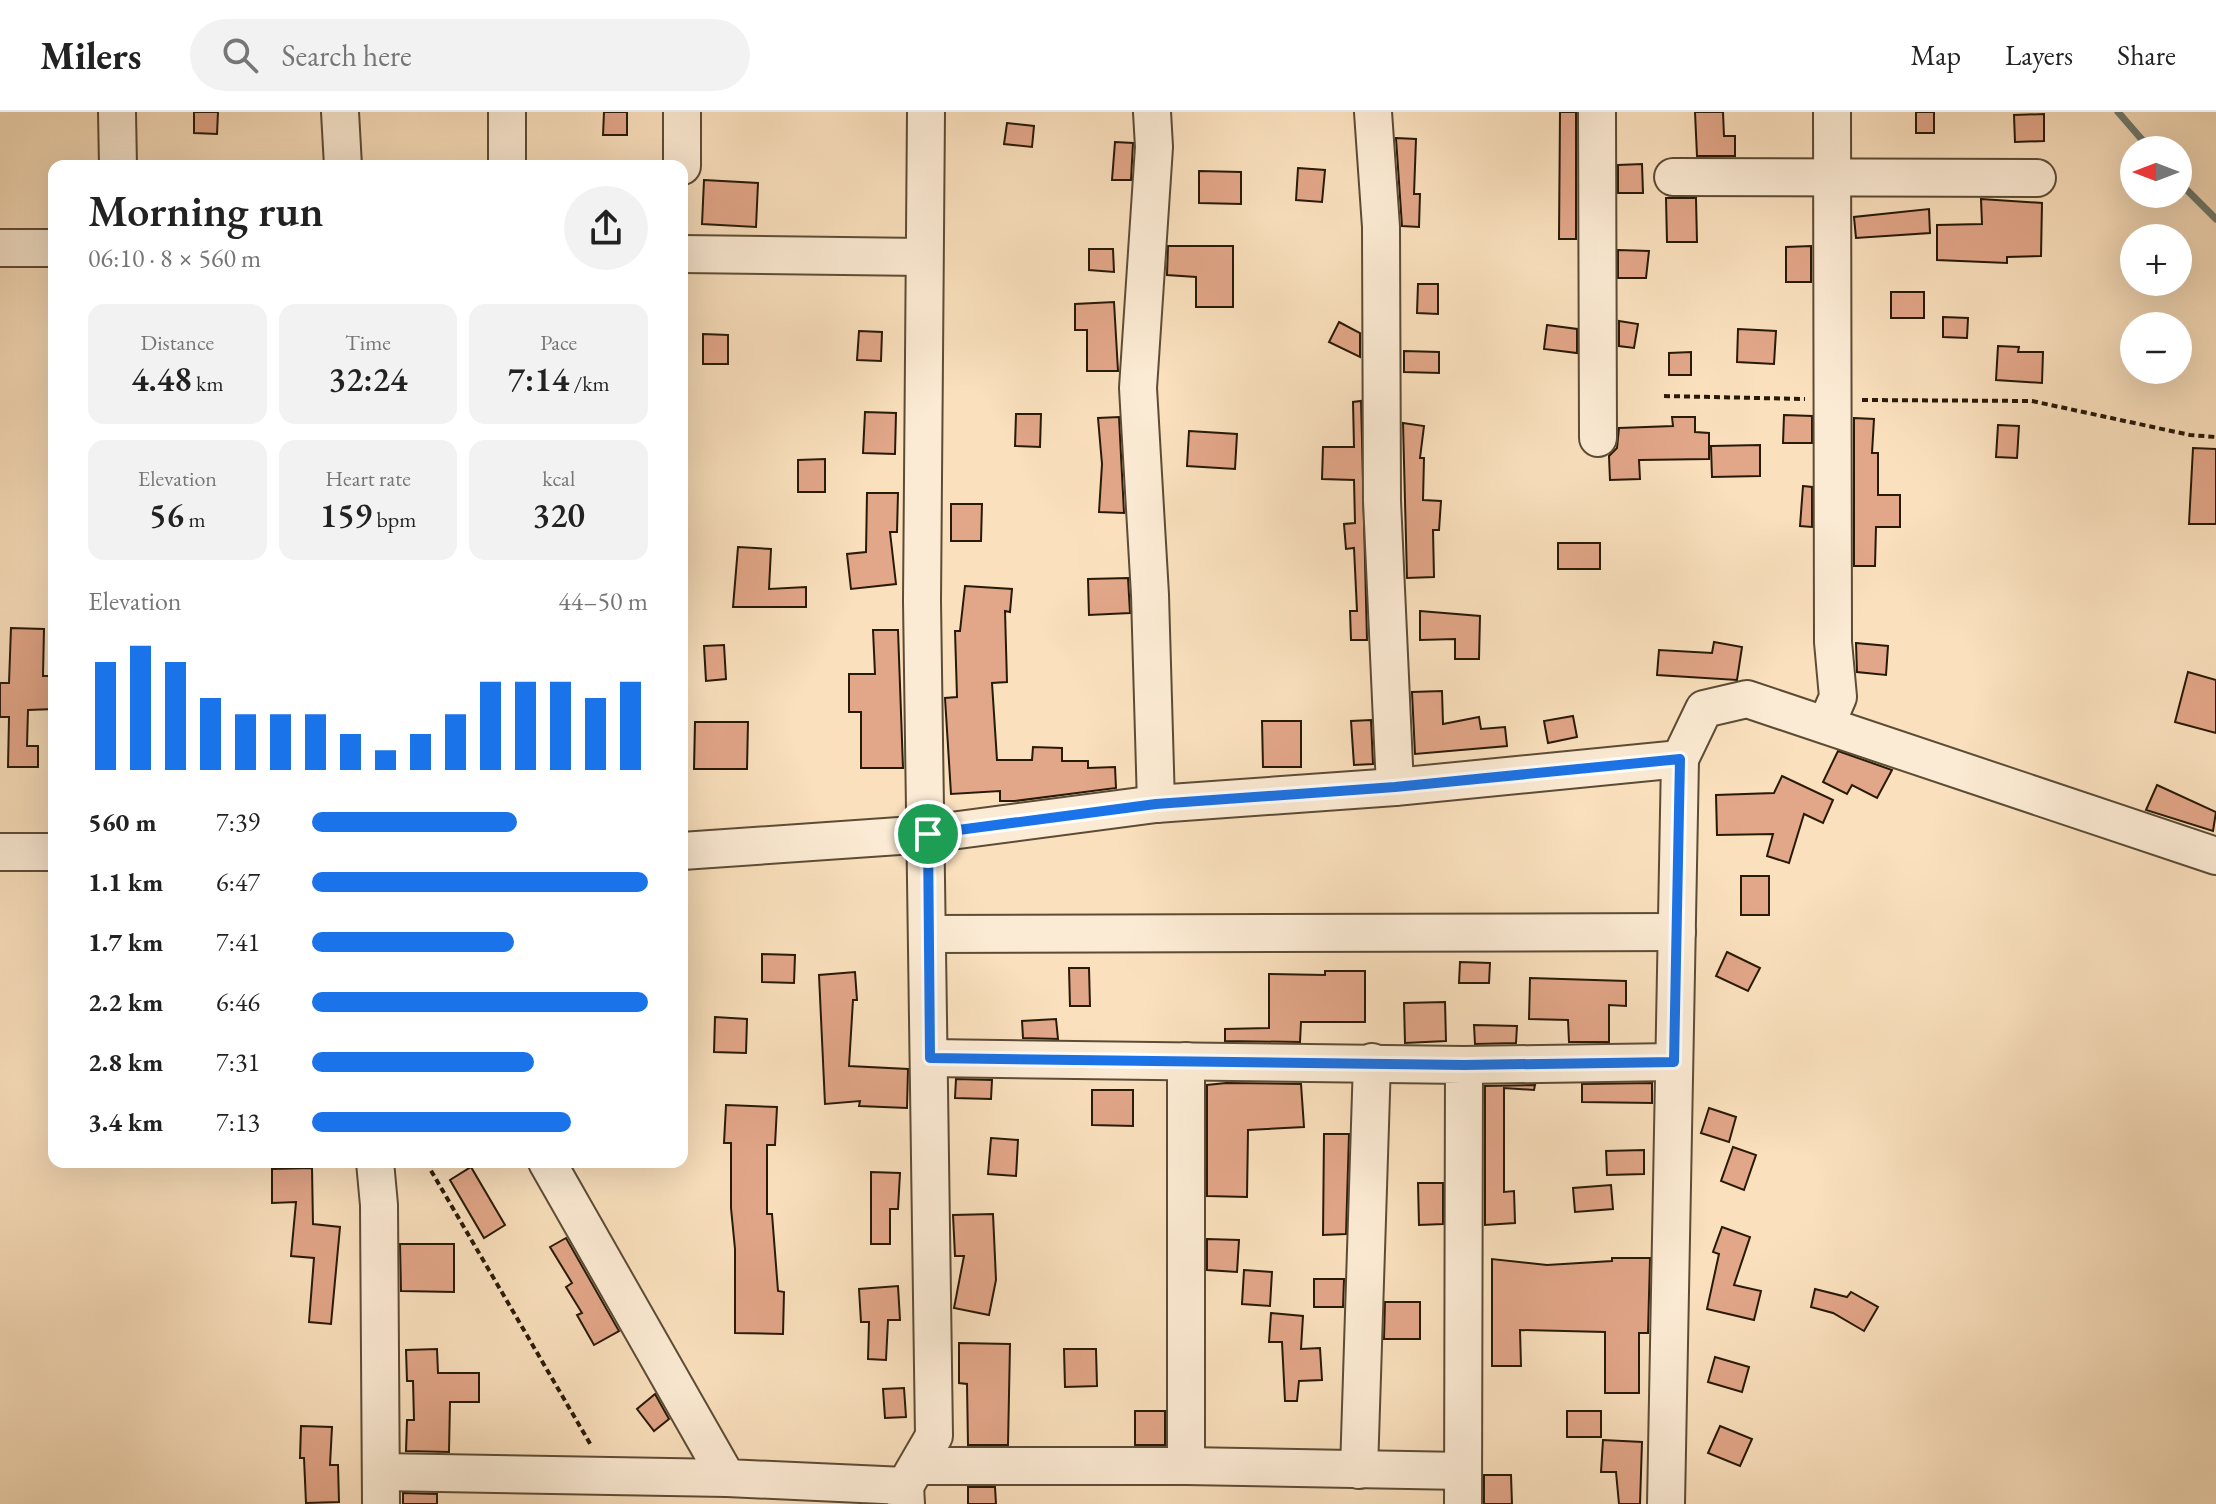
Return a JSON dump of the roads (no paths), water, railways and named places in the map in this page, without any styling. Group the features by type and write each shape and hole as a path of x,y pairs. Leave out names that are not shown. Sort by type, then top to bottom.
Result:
{"street":[{"path":"117,112 118,160"},
{"path":"340,112 343,160"},
{"path":"507,112 507,160"},
{"path":"682,112 682,160"},
{"path":"910,1485 934,1436 928,834 922,601 926,112"},
{"path":"1152,112 1154,147 1138,388 1150,595 1156,804"},
{"path":"1373,112 1381,227 1382,501 1395,787"},
{"path":"1597,112 1598,438"},
{"path":"1826,725 1838,697 1833,642 1832,112"},
{"path":"1673,177 1832,175 2037,178"},
{"path":"0,248 48,248"},
{"path":"688,254 924,257"},
{"path":"1666,1504 1680,759 1704,709 1747,699 2216,856"},
{"path":"688,851 928,834 1156,804 1395,787 1680,759"},
{"path":"0,852 48,852"},
{"path":"929,934 1677,932"},
{"path":"930,1058 1464,1065 1674,1062"},
{"path":"1186,1061 1186,1466"},
{"path":"1359,1470 1372,1062"},
{"path":"376,1168 379,1205 381,1488 608,1473 910,1485 1186,1466 1359,1470 1463,1488 1464,1065"},
{"path":"550,1168 727,1478"}],"waterway":[{"path":"2118,112 2139,136"},
{"path":"2192,195 2216,219"}]}
